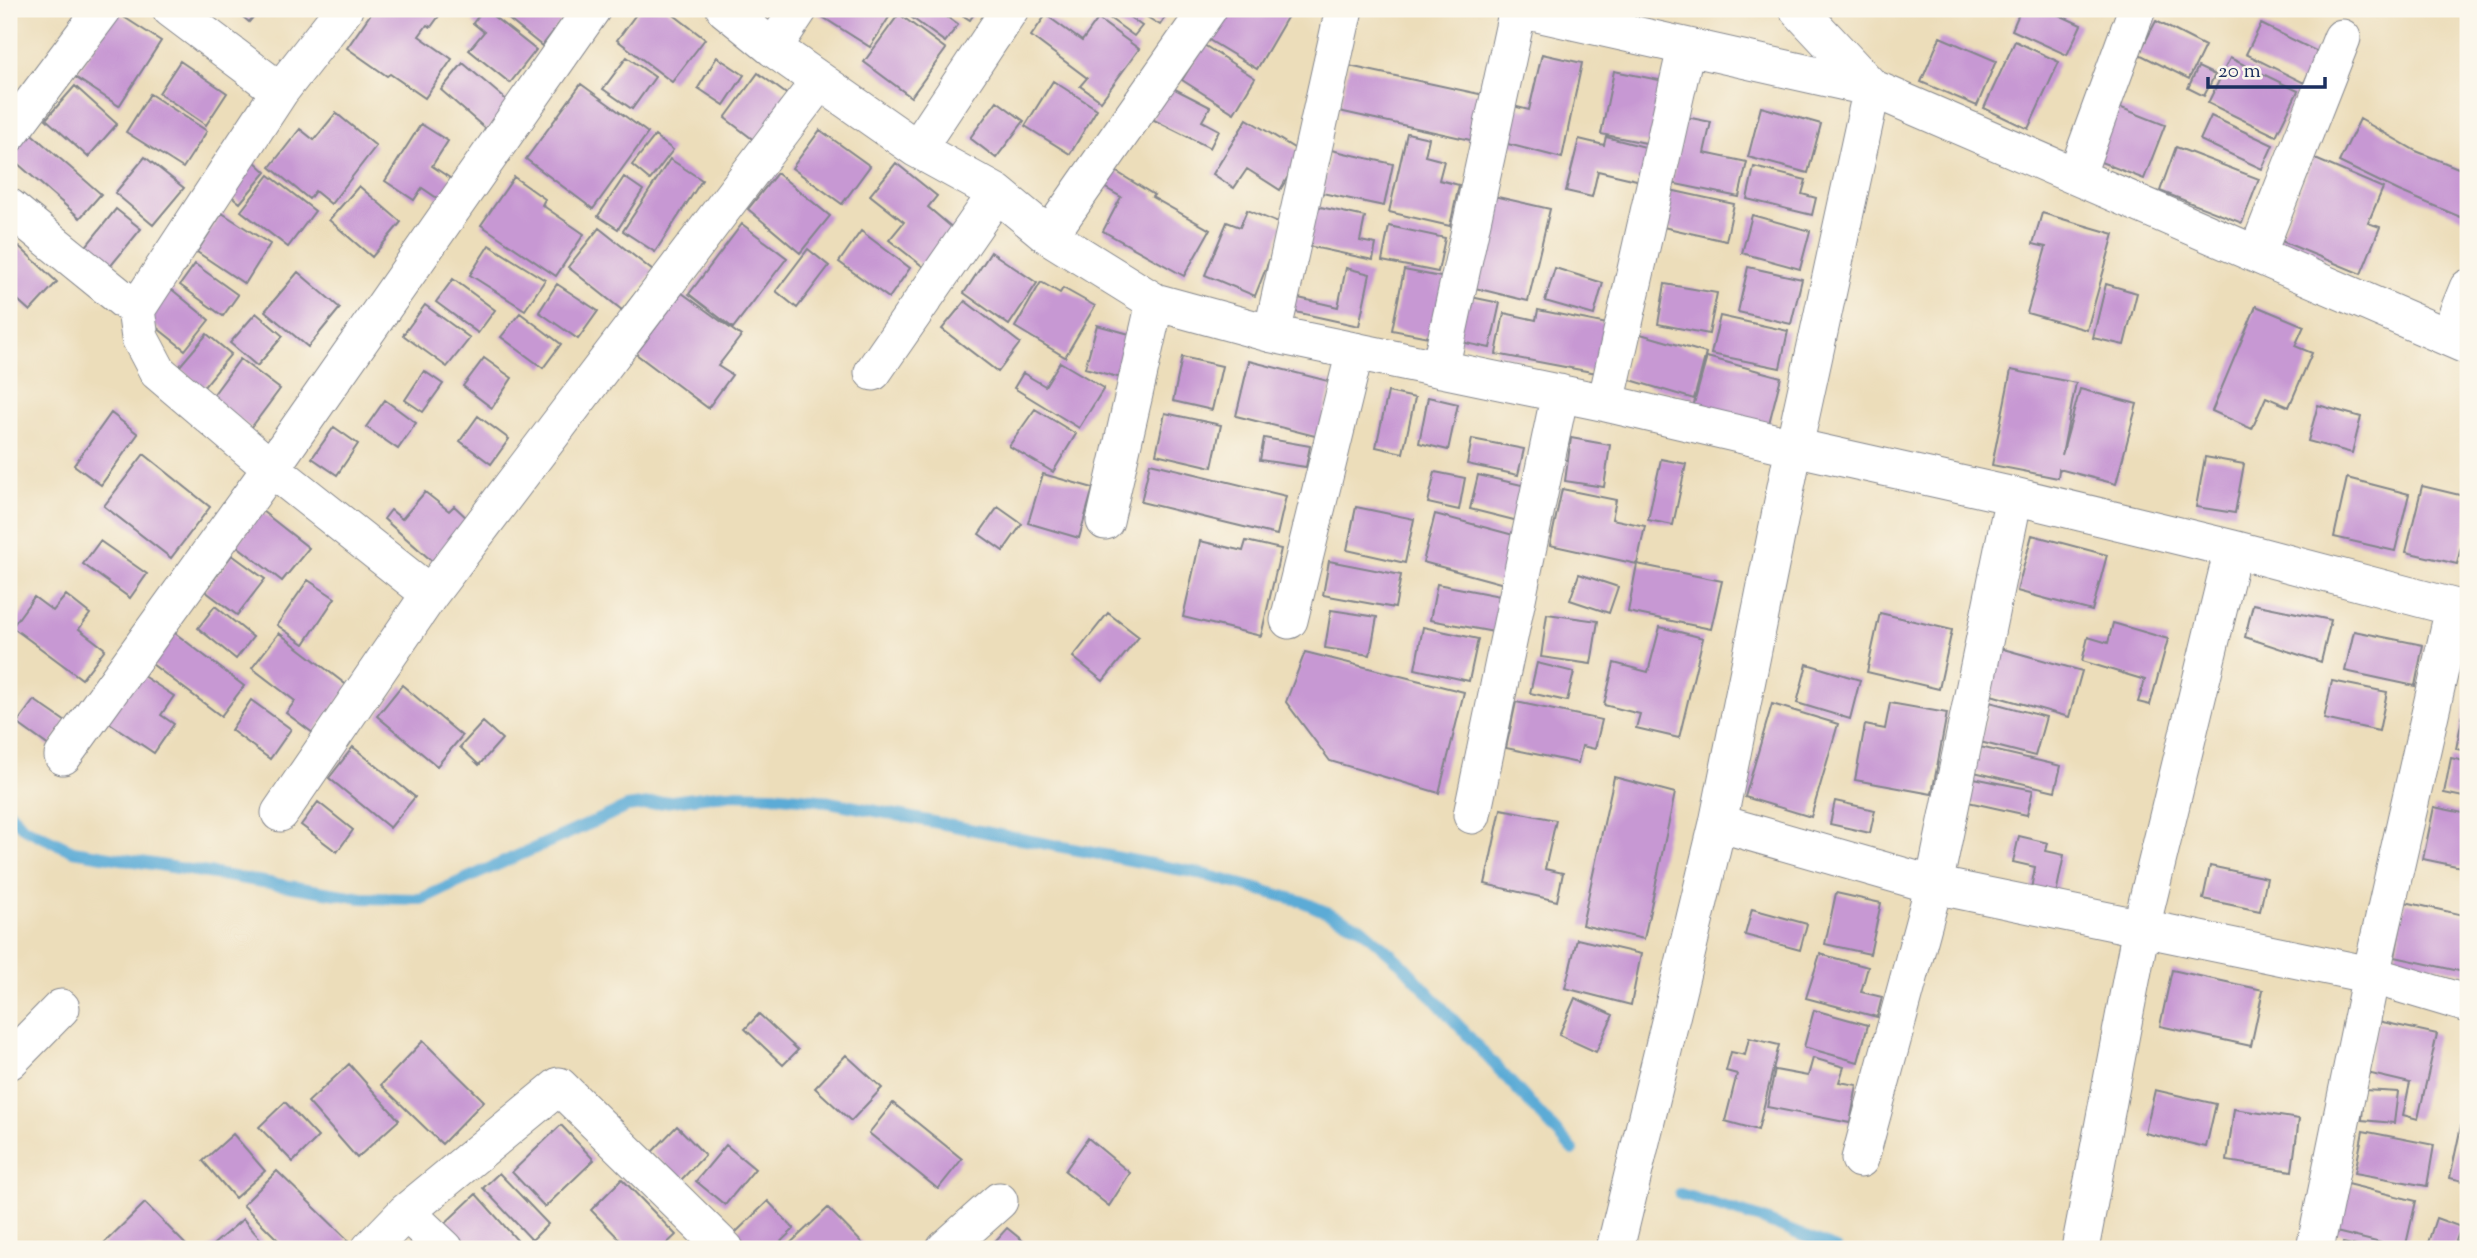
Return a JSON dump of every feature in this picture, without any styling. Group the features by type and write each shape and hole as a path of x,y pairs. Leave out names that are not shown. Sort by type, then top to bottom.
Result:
{"street":[{"path":"9,134 103,9"},
{"path":"171,9 280,91"},
{"path":"344,9 280,91 136,310 140,338 158,372 271,468 430,594"},
{"path":"63,756 271,468 592,9"},
{"path":"725,9 819,82 917,149 996,192 1049,236 1155,302 1272,334 1606,403 2014,496 2233,549 2461,609 2371,975 2315,1249"},
{"path":"773,48 799,9"},
{"path":"917,149 1010,9"},
{"path":"1049,236 1208,9"},
{"path":"1272,334 1344,9"},
{"path":"1440,369 1518,9 1872,88 2458,341 2468,288"},
{"path":"1798,9 1872,88"},
{"path":"2076,176 2137,9"},
{"path":"2257,254 2342,38"},
{"path":"1606,403 1686,48"},
{"path":"280,813 430,594 819,82"},
{"path":"1615,1249 1718,823 1794,447 1872,88"},
{"path":"873,372 996,192"},
{"path":"9,207 136,310"},
{"path":"1105,521 1155,302"},
{"path":"1289,620 1355,351"},
{"path":"1472,816 1560,393"},
{"path":"1860,1159 1934,885 2014,496"},
{"path":"2080,1249 2141,928 2233,549"},
{"path":"1718,823 1934,885 2371,975 2468,1003"},
{"path":"9,1061 61,1008"},
{"path":"370,1249 407,1212 559,1086 725,1249"},
{"path":"945,1249 999,1201"},
{"path":"407,1212 445,1249"}],"building":[{"path":"234,9 260,9 249,22"},
{"path":"374,9 444,9 431,27 427,25 419,36 452,59 425,98 347,48"},
{"path":"484,9 536,50 510,83 469,50 484,32 473,23"},
{"path":"505,9 556,9 565,16 542,46 501,13"},
{"path":"640,9 666,9 705,39 672,82 617,40"},
{"path":"810,9 888,9 893,11 870,47"},
{"path":"900,9 936,9 958,25 945,42"},
{"path":"953,9 977,9 970,20"},
{"path":"1097,9 1118,9 1142,26 1134,36"},
{"path":"1134,9 1170,9 1160,25"},
{"path":"1227,9 1292,9 1257,69 1209,40"},
{"path":"2021,9 2046,9 2081,25 2067,55 2012,30"},
{"path":"116,12 161,41 119,106 75,77"},
{"path":"899,14 946,49 911,97 864,62"},
{"path":"1046,15 1082,41 1098,19 1139,49 1101,101 1080,86 1087,78 1031,36"},
{"path":"2156,21 2205,46 2189,79 2139,54"},
{"path":"2261,24 2318,52 2304,83 2246,54"},
{"path":"1940,37 1996,61 1977,106 1921,82"},
{"path":"2015,41 2059,62 2028,129 1984,108"},
{"path":"1204,45 1255,78 1234,113 1182,80"},
{"path":"1542,54 1582,63 1562,158 1500,142 1509,105 1529,110"},
{"path":"627,57 655,77 632,109 603,89"},
{"path":"717,57 744,75 724,105 698,88"},
{"path":"2230,58 2298,91 2276,136 2208,103"},
{"path":"180,61 227,93 206,125 159,93"},
{"path":"463,63 510,103 487,130 441,90"},
{"path":"1349,66 1484,95 1475,141 1339,111"},
{"path":"2198,67 2215,75 2204,96 2188,88"},
{"path":"1614,71 1664,81 1651,144 1601,134"},
{"path":"758,73 789,96 755,141 725,118"},
{"path":"1053,81 1097,109 1070,154 1025,126"},
{"path":"581,84 648,133 593,209 526,159"},
{"path":"75,86 117,124 88,157 46,119"},
{"path":"1169,86 1210,107 1202,121 1219,130 1210,148 1152,119"},
{"path":"150,94 207,131 183,168 126,132"},
{"path":"997,101 1024,121 996,158 970,138"},
{"path":"2114,105 2165,125 2144,179 2093,159"},
{"path":"1761,107 1821,124 1808,173 1748,157"},
{"path":"336,113 376,146 331,204 315,191 309,199 270,167 300,129 314,140"},
{"path":"2211,116 2273,145 2262,169 2200,140"},
{"path":"1686,117 1711,122 1704,153 1747,162 1739,197 1671,183"},
{"path":"1247,119 1302,153 1280,190 1247,169 1234,188 1213,174"},
{"path":"2360,119 2416,151 2468,172 2468,211 2465,219 2339,162"},
{"path":"421,124 448,141 432,166 453,180 440,200 422,188 414,200 385,181"},
{"path":"27,130 101,194 80,218 9,156 9,151"},
{"path":"820,130 870,166 842,204 792,168"},
{"path":"1407,133 1429,138 1425,156 1444,161 1439,180 1459,185 1450,226 1389,212"},
{"path":"655,136 673,150 650,180 632,165"},
{"path":"1606,137 1649,148 1641,181 1598,171 1592,197 1566,191 1579,139 1604,145"},
{"path":"2176,147 2259,179 2242,223 2160,191"},
{"path":"1331,150 1393,164 1384,206 1322,193"},
{"path":"145,157 184,188 153,225 115,193"},
{"path":"2313,158 2383,188 2368,223 2380,227 2361,274 2279,240"},
{"path":"670,159 702,180 655,252 623,231"},
{"path":"254,161 266,172 240,203 228,193"},
{"path":"896,163 937,196 928,207 955,230 925,268 889,240 904,222 870,195"},
{"path":"1754,167 1806,180 1802,194 1816,198 1812,215 1747,199"},
{"path":"1112,169 1154,195 1152,197 1210,230 1184,276 1103,231 1121,197 1102,186"},
{"path":"777,173 830,216 800,253 748,209"},
{"path":"269,175 315,211 288,247 241,211"},
{"path":"514,177 545,199 542,205 584,234 556,276 481,225"},
{"path":"624,177 643,190 618,229 598,216"},
{"path":"359,186 401,222 372,257 329,220"},
{"path":"1670,190 1734,204 1726,241 1663,227"},
{"path":"1489,195 1550,209 1528,301 1467,286"},
{"path":"1316,206 1365,217 1360,241 1376,244 1373,260 1308,246"},
{"path":"116,209 141,229 104,274 79,255"},
{"path":"1247,210 1283,225 1255,296 1205,275 1227,222 1240,227"},
{"path":"222,213 270,244 245,284 197,252"},
{"path":"2042,213 2114,234 2087,330 2027,313 2046,247 2033,244"},
{"path":"1752,215 1810,231 1800,269 1742,253"},
{"path":"742,224 787,258 733,328 689,294"},
{"path":"1389,226 1445,238 1438,272 1382,261"},
{"path":"599,228 653,271 622,310 568,267"},
{"path":"861,231 910,268 889,298 839,262"},
{"path":"9,237 57,282 30,311 9,292"},
{"path":"489,245 545,280 525,310 470,275"},
{"path":"808,249 829,266 797,308 776,291"},
{"path":"991,252 1037,283 1009,325 964,293"},
{"path":"195,264 238,295 223,316 180,285"},
{"path":"1748,267 1802,279 1791,324 1738,312"},
{"path":"1346,268 1370,274 1359,326 1291,311 1294,297 1338,307"},
{"path":"1555,268 1603,283 1594,315 1545,301"},
{"path":"1404,270 1446,278 1434,338 1392,330"},
{"path":"298,272 340,308 308,347 265,311"},
{"path":"453,279 495,310 478,333 436,302"},
{"path":"1041,282 1060,293 1063,288 1095,306 1065,357 1015,327"},
{"path":"557,284 598,311 578,339 539,312"},
{"path":"1665,284 1717,293 1709,334 1658,324"},
{"path":"2106,284 2137,293 2124,345 2093,338"},
{"path":"170,288 209,320 185,350 146,319"},
{"path":"682,293 741,336 718,366 732,375 708,408 636,354"},
{"path":"1466,296 1500,303 1490,348 1456,341"},
{"path":"965,301 1020,343 998,372 942,329"},
{"path":"425,305 470,338 447,367 403,335"},
{"path":"2256,306 2304,326 2295,346 2312,353 2289,407 2266,397 2252,429 2212,411"},
{"path":"1538,310 1607,324 1597,373 1496,354 1504,313 1536,320"},
{"path":"256,313 283,336 257,366 230,343"},
{"path":"520,313 561,344 543,368 501,337"},
{"path":"1720,316 1788,331 1780,368 1711,354"},
{"path":"1097,325 1133,335 1121,378 1085,368"},
{"path":"1637,333 1706,353 1694,399 1624,378"},
{"path":"207,334 231,354 203,388 179,367"},
{"path":"1182,357 1222,366 1212,410 1173,401"},
{"path":"1707,357 1781,377 1767,431 1692,411"},
{"path":"484,358 512,378 492,408 463,386"},
{"path":"240,359 280,389 251,428 211,398"},
{"path":"1249,361 1332,382 1319,437 1236,416"},
{"path":"1060,362 1104,388 1079,428 1014,388 1023,373 1045,386"},
{"path":"2011,370 2076,383 2062,455 2080,389 2137,404 2116,484 2059,469 2058,478 1992,465"},
{"path":"424,371 443,384 423,412 405,400"},
{"path":"1388,392 1415,398 1403,453 1376,447"},
{"path":"1428,397 1458,404 1448,450 1419,443"},
{"path":"385,400 416,423 398,449 366,427"},
{"path":"2318,405 2361,417 2352,453 2308,441"},
{"path":"1035,409 1076,434 1053,472 1009,446"},
{"path":"111,413 138,434 101,485 74,465"},
{"path":"1165,413 1221,425 1212,467 1156,454"},
{"path":"478,416 509,439 491,464 460,441"},
{"path":"334,427 358,444 337,475 312,458"},
{"path":"1264,438 1310,446 1306,467 1260,460"},
{"path":"1571,438 1610,445 1604,487 1565,481"},
{"path":"1472,439 1524,449 1518,475 1467,464"},
{"path":"144,454 210,507 171,558 104,506"},
{"path":"2205,457 2244,464 2235,513 2196,507"},
{"path":"1661,459 1686,464 1673,525 1648,520"},
{"path":"1150,463 1286,496 1277,535 1141,502"},
{"path":"1435,472 1465,478 1459,510 1428,503"},
{"path":"1043,474 1093,488 1079,538 1028,523"},
{"path":"1478,475 1526,486 1518,521 1470,509"},
{"path":"2347,478 2409,494 2395,551 2334,537"},
{"path":"2422,486 2468,497 2468,516 2457,564 2406,552"},
{"path":"1562,489 1616,500 1612,519 1645,526 1637,564 1550,545"},
{"path":"425,492 449,511 454,506 468,519 432,561 384,519 391,510 402,519"},
{"path":"998,507 1022,524 1003,551 979,534"},
{"path":"1356,507 1414,519 1405,563 1347,550"},
{"path":"262,511 309,548 282,581 236,545"},
{"path":"1435,514 1517,536 1504,584 1423,562"},
{"path":"2032,535 2107,555 2092,611 2017,591"},
{"path":"100,541 147,574 130,598 83,564"},
{"path":"1200,541 1243,551 1246,541 1281,549 1261,636 1183,617"},
{"path":"232,555 265,579 237,615 205,591"},
{"path":"1329,561 1401,575 1395,608 1323,595"},
{"path":"1637,564 1722,581 1711,629 1628,612"},
{"path":"1579,574 1618,587 1609,613 1570,600"},
{"path":"308,580 335,598 304,644 277,625"},
{"path":"1437,584 1500,596 1494,632 1430,620"},
{"path":"66,595 90,614 79,629 105,649 82,679 12,627 34,597 53,611"},
{"path":"2253,604 2331,620 2321,662 2245,637"},
{"path":"215,606 253,637 236,659 198,628"},
{"path":"1331,610 1377,617 1370,655 1325,648"},
{"path":"1108,613 1139,637 1103,681 1073,657"},
{"path":"1880,613 1952,630 1939,689 1867,672"},
{"path":"1547,614 1598,621 1591,664 1541,657"},
{"path":"2113,623 2168,639 2150,705 2138,702 2145,680 2082,661 2088,637 2108,643"},
{"path":"1423,627 1478,639 1469,681 1415,669"},
{"path":"1660,627 1703,638 1679,738 1636,728 1640,714 1604,705 1614,663 1648,672"},
{"path":"171,630 244,686 221,716 148,661"},
{"path":"2354,631 2423,645 2415,686 2345,671"},
{"path":"279,633 349,687 313,733 286,713 295,701 252,668"},
{"path":"1996,647 2082,671 2069,717 1984,693"},
{"path":"1305,652 1464,692 1439,793 1330,761 1286,702"},
{"path":"1537,663 1574,672 1567,701 1530,693"},
{"path":"1807,664 1860,680 1850,719 1797,703"},
{"path":"137,672 174,696 161,715 174,724 154,753 105,720"},
{"path":"2332,681 2387,692 2379,731 2324,719"},
{"path":"402,685 462,736 437,766 377,716"},
{"path":"2468,694 2468,751 2456,749"},
{"path":"34,700 66,722 49,746 17,723"},
{"path":"251,700 291,729 270,759 231,730"},
{"path":"1516,702 1602,720 1595,749 1582,746 1578,763 1506,748"},
{"path":"1990,702 2046,717 2035,756 1980,742"},
{"path":"1890,703 1947,713 1932,794 1855,780 1865,725 1885,729"},
{"path":"1772,704 1838,724 1811,817 1745,797"},
{"path":"483,722 502,739 479,765 460,747"},
{"path":"353,747 415,797 390,828 329,778"},
{"path":"1980,747 2061,766 2055,791 1974,772"},
{"path":"2451,758 2468,762 2468,798 2444,793"},
{"path":"1614,777 1675,793 1644,939 1582,925"},
{"path":"1974,778 2033,790 2027,815 1968,802"},
{"path":"1835,801 1875,810 1870,833 1830,824"},
{"path":"318,802 353,830 337,852 301,825"},
{"path":"2434,807 2468,814 2466,868 2423,859"},
{"path":"1501,809 1556,820 1545,869 1563,873 1557,901 1485,884"},
{"path":"2019,836 2048,843 2046,851 2064,855 2056,894 2031,889 2035,867 2013,862"},
{"path":"2210,866 2267,878 2260,911 2203,899"},
{"path":"1836,893 1881,903 1870,954 1825,944"},
{"path":"2405,902 2468,916 2468,973 2395,957"},
{"path":"1752,909 1807,924 1800,950 1745,935"},
{"path":"1577,939 1641,954 1631,1005 1565,988"},
{"path":"1820,954 1868,967 1861,992 1882,997 1877,1017 1806,998"},
{"path":"2172,970 2263,990 2251,1046 2160,1026"},
{"path":"1575,998 1613,1015 1596,1052 1559,1035"},
{"path":"1814,1010 1868,1025 1858,1062 1804,1047"},
{"path":"759,1014 798,1050 783,1065 745,1029"},
{"path":"2378,1021 2437,1034 2418,1119 2403,1115 2410,1083 2367,1073"},
{"path":"1749,1038 1779,1045 1758,1130 1725,1121 1737,1074 1726,1071 1731,1052 1745,1055"},
{"path":"423,1041 484,1101 442,1144 381,1085"},
{"path":"846,1055 882,1088 851,1121 815,1088"},
{"path":"1813,1058 1844,1067 1839,1082 1857,1085 1850,1123 1767,1107 1775,1070 1808,1076"},
{"path":"349,1064 399,1120 357,1158 308,1102"},
{"path":"2155,1090 2216,1104 2206,1147 2145,1133"},
{"path":"2364,1090 2398,1092 2394,1123 2362,1120"},
{"path":"285,1102 318,1137 293,1162 259,1127"},
{"path":"893,1103 962,1159 938,1189 869,1133"},
{"path":"2234,1109 2299,1119 2292,1171 2227,1161"},
{"path":"561,1125 594,1160 545,1207 512,1172"},
{"path":"677,1126 705,1155 681,1180 652,1152"},
{"path":"2461,1126 2468,1128 2468,1182 2450,1178"},
{"path":"2363,1131 2434,1145 2427,1186 2355,1173"},
{"path":"233,1134 265,1171 235,1198 203,1161"},
{"path":"1088,1138 1130,1173 1109,1206 1065,1171"},
{"path":"726,1145 755,1169 725,1205 696,1181"},
{"path":"277,1171 348,1240 338,1249 287,1249 243,1205"},
{"path":"499,1173 548,1224 532,1240 483,1188"},
{"path":"622,1179 676,1235 661,1249 629,1249 591,1210"},
{"path":"2343,1183 2416,1201 2405,1249 2332,1231"},
{"path":"476,1194 525,1249 464,1249 442,1226"},
{"path":"768,1201 794,1229 773,1249 749,1249 734,1234"},
{"path":"145,1203 190,1249 98,1249"},
{"path":"828,1208 868,1249 784,1249"},
{"path":"2468,1208 2468,1230 2461,1227"},
{"path":"2436,1218 2461,1227 2453,1249 2426,1249"},
{"path":"243,1219 269,1249 208,1249"},
{"path":"1007,1228 1033,1249 988,1249"},
{"path":"2343,1243 2365,1248 2365,1249 2341,1249"}],"waterway":[{"path":"9,812 24,828 73,851 362,898 421,899 627,807 725,794 819,800 1198,873 1301,901 1360,927 1402,964 1573,1150"},
{"path":"1680,1194 1761,1219 1836,1249"}]}
